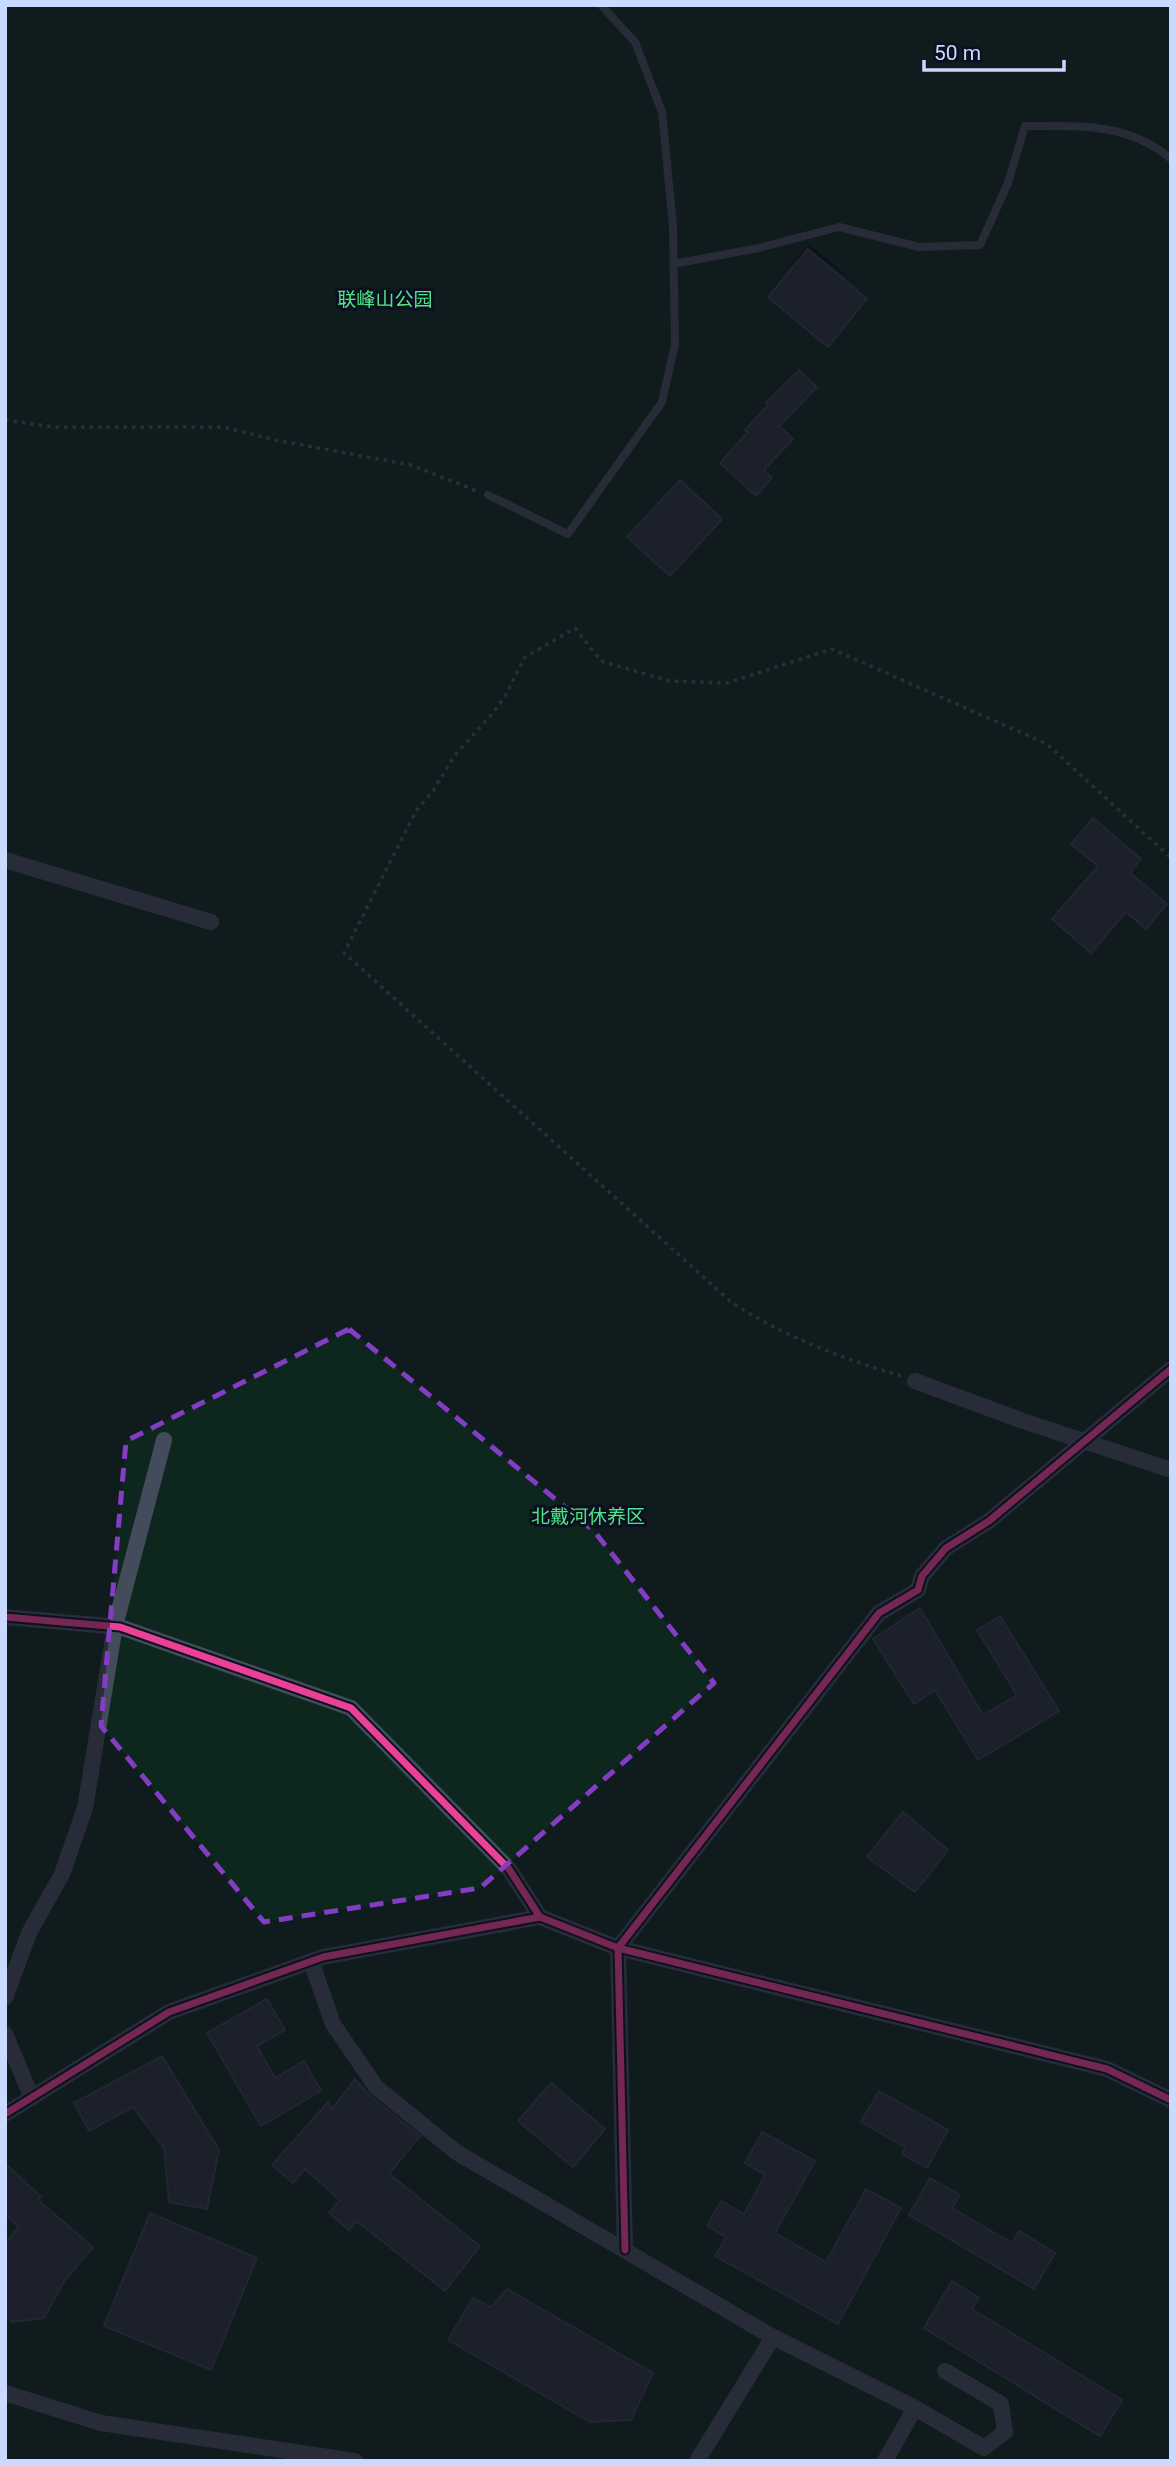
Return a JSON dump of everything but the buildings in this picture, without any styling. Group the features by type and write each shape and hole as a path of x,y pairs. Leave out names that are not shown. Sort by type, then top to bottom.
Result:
{"street":[{"path":"5,860 211,922"},
{"path":"625,2250 618,1948 879,1613 918,1590 922,1577 946,1548 989,1521 1171,1369"},
{"path":"915,1381 1023,1421 1171,1469"},
{"path":"5,1998 29,1933 62,1874 85,1808 114,1626 164,1440"},
{"path":"5,1617 114,1626 351,1708 509,1869 540,1917"},
{"path":"5,2114 169,2012 311,1961 540,1917 618,1948 1107,2069 1171,2100"},
{"path":"311,1961 333,2024 376,2087 456,2152 773,2337 915,2409 984,2448 1005,2432 1000,2404 944,2371"},
{"path":"5,2034 32,2098"},
{"path":"697,2461 773,2337"},
{"path":"5,2393 101,2424 355,2461"},
{"path":"885,2461 915,2409"}],"lane":[{"path":"488,495 568,534 662,402 675,344 673,264 662,112 635,42 601,5"},
{"path":"673,264 759,248 839,227 919,247 979,245 1008,183 1025,126 1105,127 1162,151 1171,159"}],"path":[{"path":"5,420 54,427 223,427 275,440 411,465 488,495"},
{"path":"915,1381 846,1359 754,1318 730,1301 344,953 416,810 433,791 456,755 499,704 524,658 575,628 601,661 669,681 727,683 832,649 1047,744 1171,858"}],"highlighted area":[{"path":"349,1329 594,1531 714,1683 480,1888 264,1922 101,1726 126,1441"}],"green space":[{"name":"北戴河休养区","path":"5,5 1171,5 1171,2461 5,2461","holes":["809,245 870,294 808,249 778,277"]}],"cycle path":[{"path":"625,2250 618,1948 879,1613 918,1590 922,1576 946,1548 989,1521 1171,1369"},
{"path":"5,1617 120,1627 351,1708 509,1869 540,1917"},
{"path":"5,2114 169,2012 323,1957 540,1917 618,1948 1107,2069 1171,2100"}],"park label":[{"name":"联峰山公园","path":"385,299"}]}
